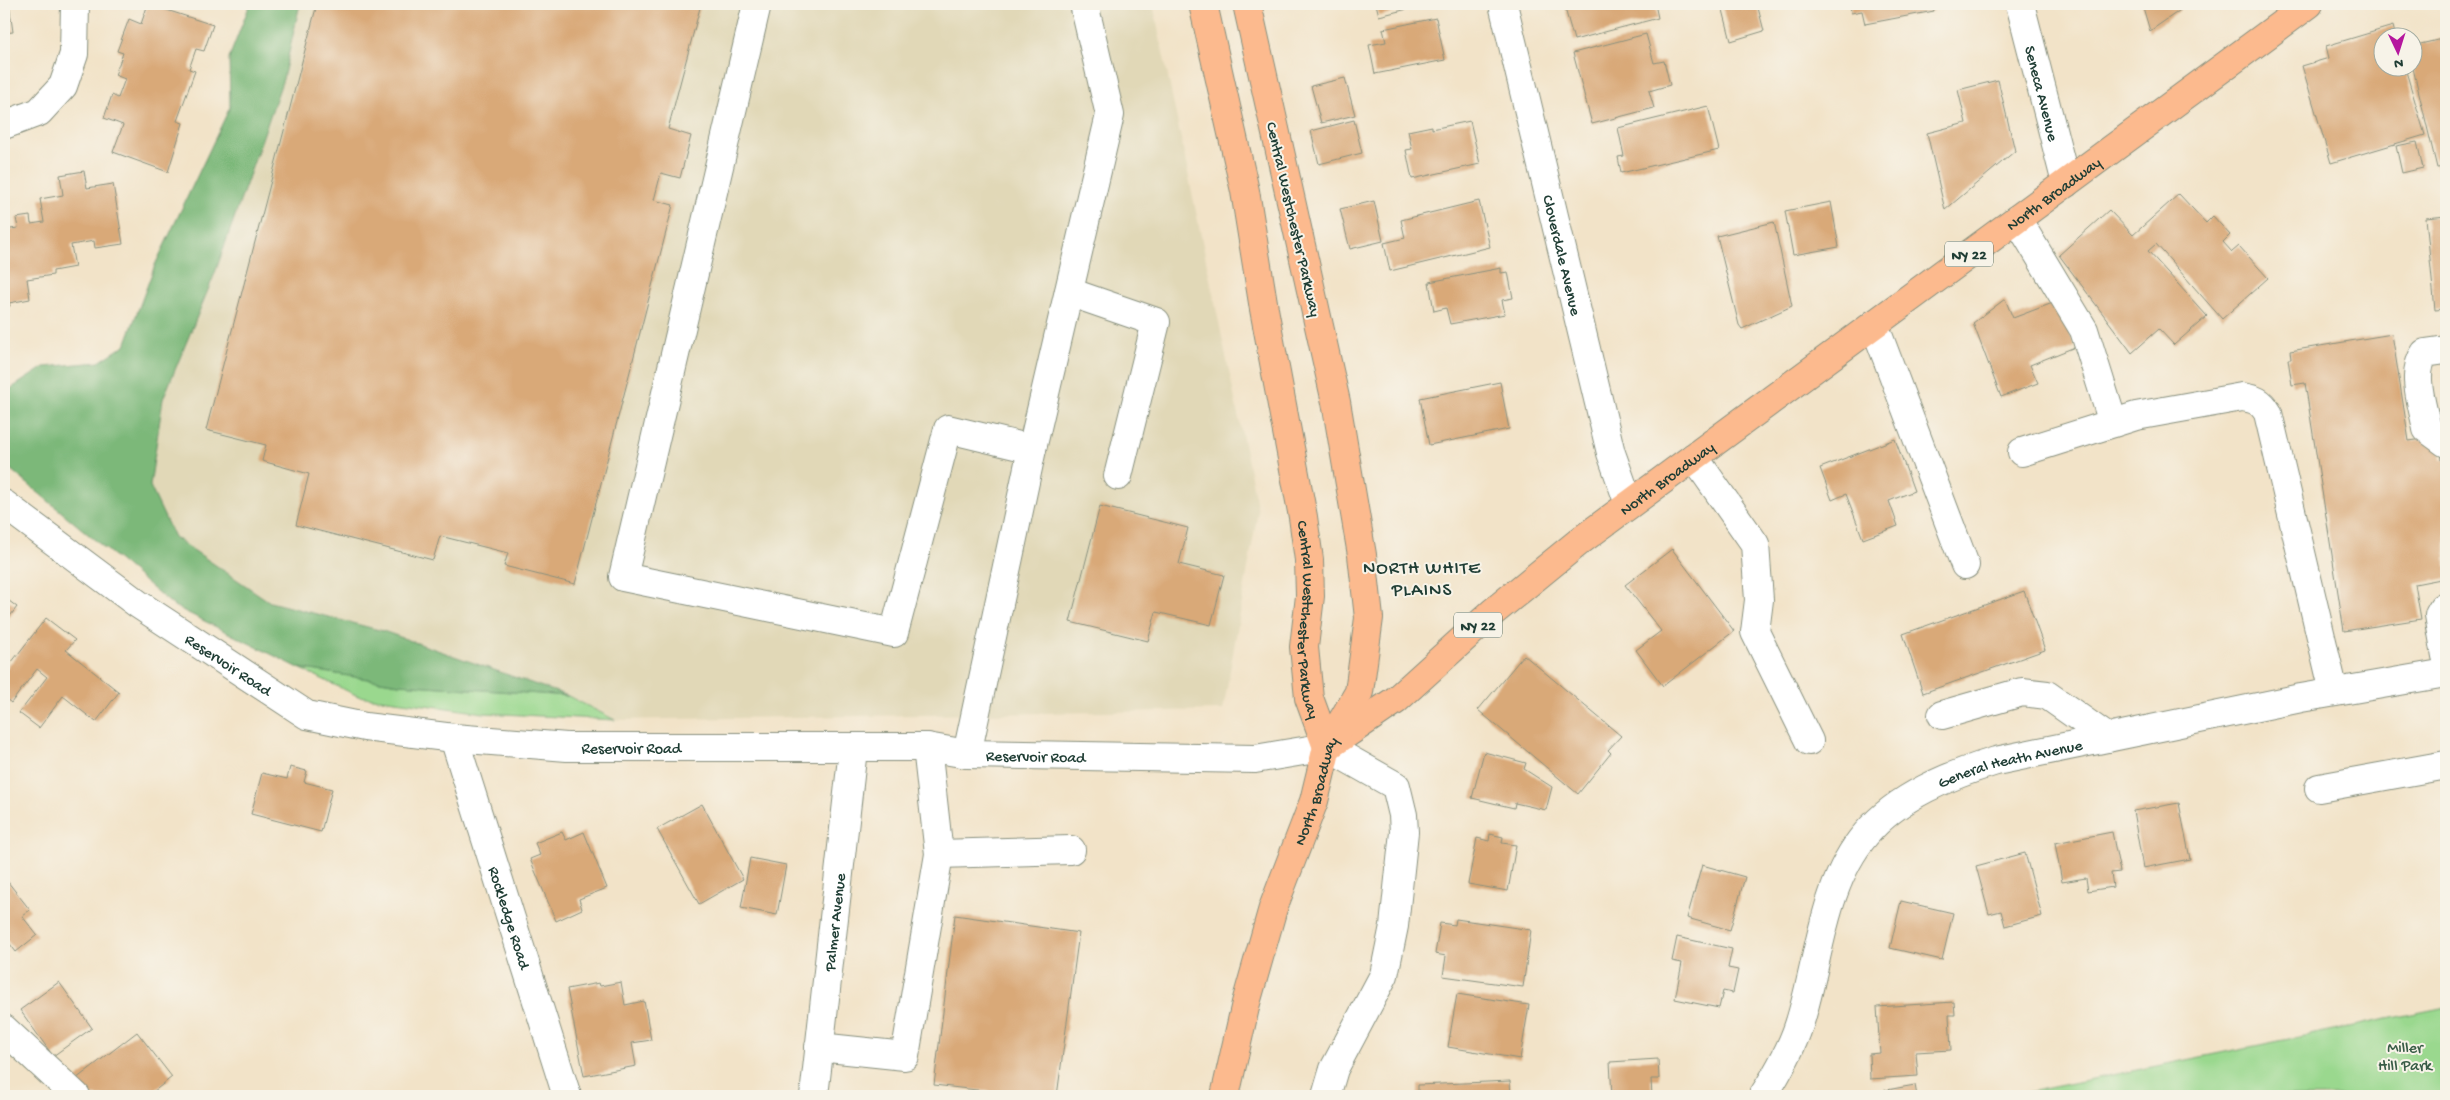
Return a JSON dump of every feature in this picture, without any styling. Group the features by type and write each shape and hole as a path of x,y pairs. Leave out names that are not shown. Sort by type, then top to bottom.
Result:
{"main road":[{"name":"Central Westchester Parkway","path":"1203,4 1245,191 1264,309 1303,517 1309,560 1310,596 1304,647 1309,690 1327,747"},
{"name":"Central Westchester Parkway","path":"1247,4 1336,402 1362,555 1368,618 1359,692 1327,747"},
{"name":"North Broadway","path":"1225,1096 1246,1003 1273,908 1314,801 1327,747 1396,700 1493,612 1629,504 2309,4"}],"street":[{"path":"4,125 38,112 62,86 74,54 75,4"},
{"path":"757,4 623,576 894,633 948,429 1032,449"},
{"path":"967,754 1032,449 1110,115 1084,4"},
{"name":"Cloverdale Avenue","path":"1503,4 1611,453 1629,504"},
{"name":"Seneca Avenue","path":"2020,4 2066,183"},
{"path":"2017,218 2084,330 2113,423"},
{"path":"1069,292 1156,322 1118,476"},
{"path":"1874,324 1965,565"},
{"path":"2446,350 2425,353 2420,360 2417,370 2427,429 2446,443"},
{"path":"2022,452 2136,416 2242,397 2254,398 2262,404 2268,413 2334,692"},
{"path":"1694,457 1755,544 1759,600 1755,632 1810,741"},
{"name":"Reservoir Road","path":"4,504 138,604 308,714 365,727 454,738 566,747 927,748 967,754 1255,759 1327,747"},
{"path":"2446,607 2443,608 2439,615 2446,656"},
{"name":"General Heath Avenue","path":"1763,1096 1779,1070 1799,1026 1817,948 1833,894 1850,859 1866,834 1923,789 1957,772 1996,761 2334,692 2446,673"},
{"path":"1942,715 2022,692 2047,695 2108,738"},
{"name":"Rockledge Road","path":"454,738 567,1096"},
{"path":"1326,1096 1334,1069 1384,975 1394,926 1404,832 1403,815 1396,786 1327,747"},
{"path":"819,1047 905,1056 939,854 927,748"},
{"name":"Palmer Avenue","path":"814,1096 853,749"},
{"path":"2319,788 2446,765"},
{"path":"939,854 1071,850"},
{"path":"4,1029 76,1096"}],"shaded area":[{"path":"300,4 1153,4 1258,511 1223,710 615,720 568,696 383,631 270,602 174,537 150,486 163,399 215,273 283,79"}],"green space":[{"path":"250,4 300,4 283,79 215,273 163,399 150,486 174,537 270,602 383,631 568,696 399,684 299,668 174,606 4,464 4,393 44,367 99,362 125,345 155,265 230,107 229,58"},
{"path":"299,668 399,684 568,696 615,720 484,713 358,696"},
{"name":"Miller Hill Park","path":"2446,1007 2446,1096 2019,1096 2019,1094"}],"building":[{"path":"4,4 9,4 13,32 4,33"},
{"path":"148,4 213,25 204,51 196,49 189,69 195,71 177,121 183,123 168,172 113,152 123,125 104,118 112,95 118,98 125,79 115,75 123,53 117,51 129,19 141,24"},
{"path":"317,4 701,4 668,129 691,136 680,178 661,173 654,200 673,205 575,584 504,566 508,553 440,536 433,560 296,525 309,474 262,461 266,445 206,430"},
{"path":"1376,4 1428,4 1379,16"},
{"path":"1655,4 1658,18 1574,40 1564,5"},
{"path":"1728,4 1757,4 1764,31 1731,41 1722,6"},
{"path":"1850,4 1933,4 1934,11 1865,24 1862,11 1851,13"},
{"path":"2142,4 2189,4 2150,31"},
{"path":"1436,18 1445,60 1375,74 1369,45 1386,42 1383,29"},
{"path":"2372,32 2372,78 2408,78 2425,135 2331,163 2302,66 2329,58 2326,46"},
{"path":"1646,34 1654,63 1664,61 1670,85 1649,91 1654,108 1592,124 1573,53"},
{"path":"2446,38 2446,167 2437,168 2415,78 2422,78 2422,44"},
{"path":"1345,78 1355,115 1321,123 1311,86"},
{"path":"1998,80 2015,151 1945,210 1927,133 1966,123 1958,90"},
{"path":"1708,106 1719,150 1621,173 1618,157 1624,156 1618,128"},
{"path":"1354,120 1362,153 1319,164 1311,131"},
{"path":"1470,121 1480,164 1412,179 1406,150 1412,149 1408,131 1432,126 1432,129"},
{"path":"2417,142 2423,168 2402,173 2396,146"},
{"path":"84,171 87,188 113,184 123,244 95,248 94,241 71,245 75,267 53,271 53,275 27,279 30,299 9,303 10,306 4,307 4,230 18,228 16,218 30,216 31,224 44,222 40,199 63,195 60,175"},
{"path":"2179,194 2206,223 2213,216 2230,235 2223,242 2232,252 2239,246 2268,278 2222,319 2156,244 2148,251 2207,316 2174,345 2159,329 2132,353 2059,255 2109,210 2133,235"},
{"path":"1374,201 1383,241 1350,249 1340,209"},
{"path":"1479,201 1490,247 1390,271 1384,243 1405,238 1401,220"},
{"path":"1831,202 1839,247 1793,255 1785,211"},
{"path":"2446,216 2446,309 2435,310 2426,218"},
{"path":"1774,222 1792,306 1742,329 1739,325 1717,236"},
{"path":"1501,268 1501,273 1508,272 1513,298 1502,300 1505,314 1450,324 1446,308 1434,311 1429,282"},
{"path":"2005,299 2013,318 2058,301 2075,347 2030,365 2038,383 2001,397 1973,323"},
{"path":"2392,334 2409,441 2438,437 2441,460 2446,459 2446,578 2415,584 2421,619 2344,631 2305,383 2292,385 2288,359 2291,359 2290,351"},
{"path":"1500,382 1509,429 1429,445 1420,398"},
{"path":"1895,439 1914,491 1889,501 1898,526 1863,539 1846,494 1832,500 1820,468"},
{"path":"1100,506 1188,528 1179,564 1224,575 1211,625 1156,612 1148,641 1070,622"},
{"path":"1672,549 1734,631 1663,686 1636,650 1661,631 1625,585"},
{"path":"2024,591 2045,650 1923,693 1903,634"},
{"path":"4,597 17,607 4,624"},
{"path":"46,618 75,640 66,650 119,692 96,722 63,696 39,728 19,713 47,677 37,669 11,703 4,697 4,672"},
{"path":"1524,655 1621,736 1608,750 1611,753 1578,794 1478,710"},
{"path":"1484,752 1526,763 1524,769 1552,787 1546,810 1515,803 1514,808 1472,798"},
{"path":"290,767 307,771 304,782 332,789 321,832 251,814 262,773 287,779"},
{"path":"2179,803 2190,859 2143,868 2133,811"},
{"path":"702,804 743,879 699,904 657,829"},
{"path":"562,832 566,840 584,832 607,888 579,899 582,909 556,921 530,859 540,855 535,843"},
{"path":"2112,832 2120,872 2111,873 2113,887 2088,891 2086,878 2062,882 2055,843"},
{"path":"1490,834 1503,837 1502,843 1516,845 1508,891 1468,884 1477,838 1489,841"},
{"path":"2025,853 2042,916 2005,926 2001,911 1989,914 1976,866"},
{"path":"750,858 786,865 777,915 741,908"},
{"path":"1702,865 1745,877 1730,930 1687,918"},
{"path":"4,877 30,910 22,916 37,935 16,952 4,936"},
{"path":"1901,901 1953,913 1942,960 1890,948"},
{"path":"955,915 1079,933 1057,1096 1028,1096 934,1085"},
{"path":"1456,919 1531,930 1523,987 1443,976 1446,956 1435,954 1440,923 1455,925"},
{"path":"1677,937 1732,949 1728,968 1738,970 1733,993 1723,991 1719,1008 1675,999 1682,963 1672,961"},
{"path":"59,982 92,1028 53,1056 20,1010"},
{"path":"621,982 625,1005 644,1001 651,1040 632,1043 636,1066 584,1076 567,989 599,983 600,986"},
{"path":"1457,994 1529,1005 1520,1059 1448,1047"},
{"path":"1954,1002 1955,1015 1949,1015 1951,1050 1916,1052 1918,1076 1870,1079 1869,1054 1880,1053 1877,1007"},
{"path":"137,1032 172,1077 148,1096 144,1093 140,1096 90,1096 76,1079"},
{"path":"1658,1059 1659,1079 1651,1079 1652,1096 1612,1096 1610,1062"},
{"path":"1510,1081 1511,1096 1418,1096 1418,1085"},
{"path":"1915,1085 1917,1096 1858,1096 1858,1095"}],"district":[{"name":"NORTH WHITE PLAINS","path":"1422,577"}]}
